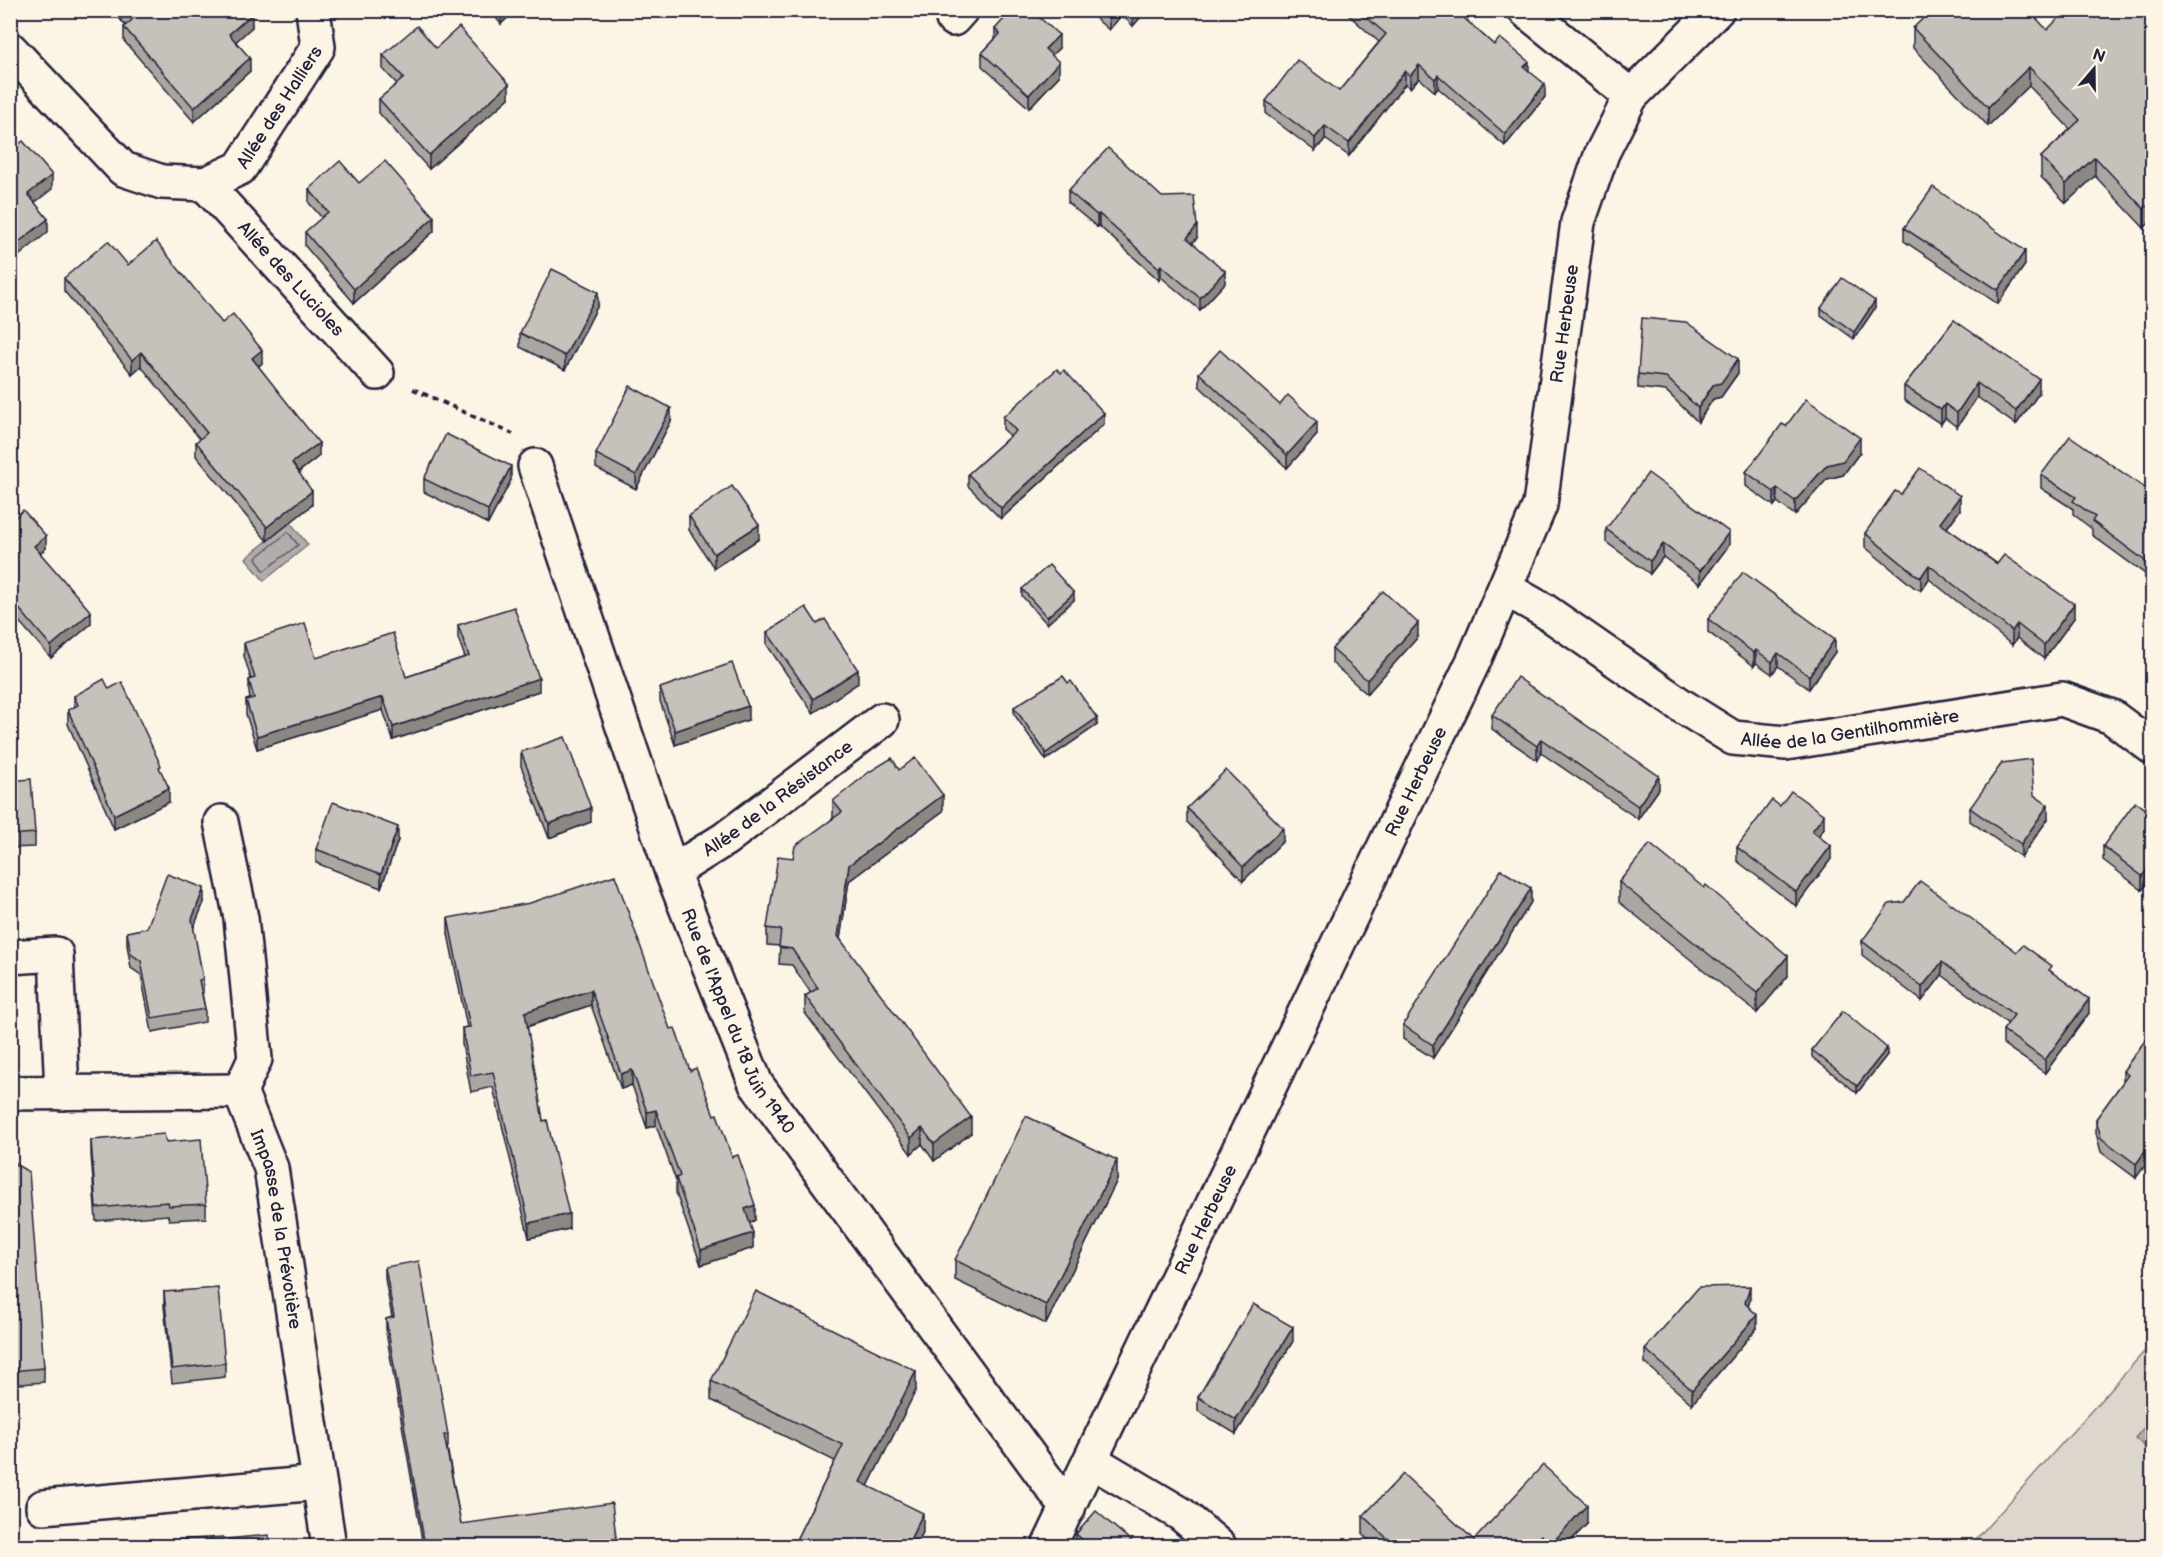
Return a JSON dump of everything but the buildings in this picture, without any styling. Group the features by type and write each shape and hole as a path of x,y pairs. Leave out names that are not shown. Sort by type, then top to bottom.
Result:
{"street":[{"name":"Allée des Halliers","path":"10,49 123,169 162,182 206,184 240,168 318,46 313,10"},
{"path":"1525,10 1631,96"},
{"name":"Rue Herbeuse","path":"1049,1546 1092,1461 1506,589 1540,506 1578,222 1602,153 1631,96 1718,10"},
{"name":"Allée des Lucioles","path":"206,184 377,373"},
{"name":"Rue de l'Appel du 18 Juin 1940","path":"536,466 672,872 756,1084 1068,1509"},
{"name":"Allée de la Gentilhommière","path":"1506,589 1545,611 1682,706 1733,738 1786,743 2062,699 2112,717 2152,747"},
{"name":"Allée de la Résistance","path":"672,872 725,839 882,720"},
{"path":"10,1093 240,1091 255,1059 241,918 221,822"},
{"path":"10,957 56,954 62,1093"},
{"name":"Impasse de la Prévotière","path":"240,1091 271,1168 329,1546"},
{"path":"1092,1461 1181,1514 1219,1546"},
{"path":"43,1508 319,1483"}],"path":[{"path":"377,373 515,435 536,466"}],"shaded area":[{"path":"2152,1343 2152,1546 1970,1546"}],"water":[{"path":"290,522 308,545 264,581 246,558"},
{"path":"2152,1418 2152,1453 2135,1438"}]}
